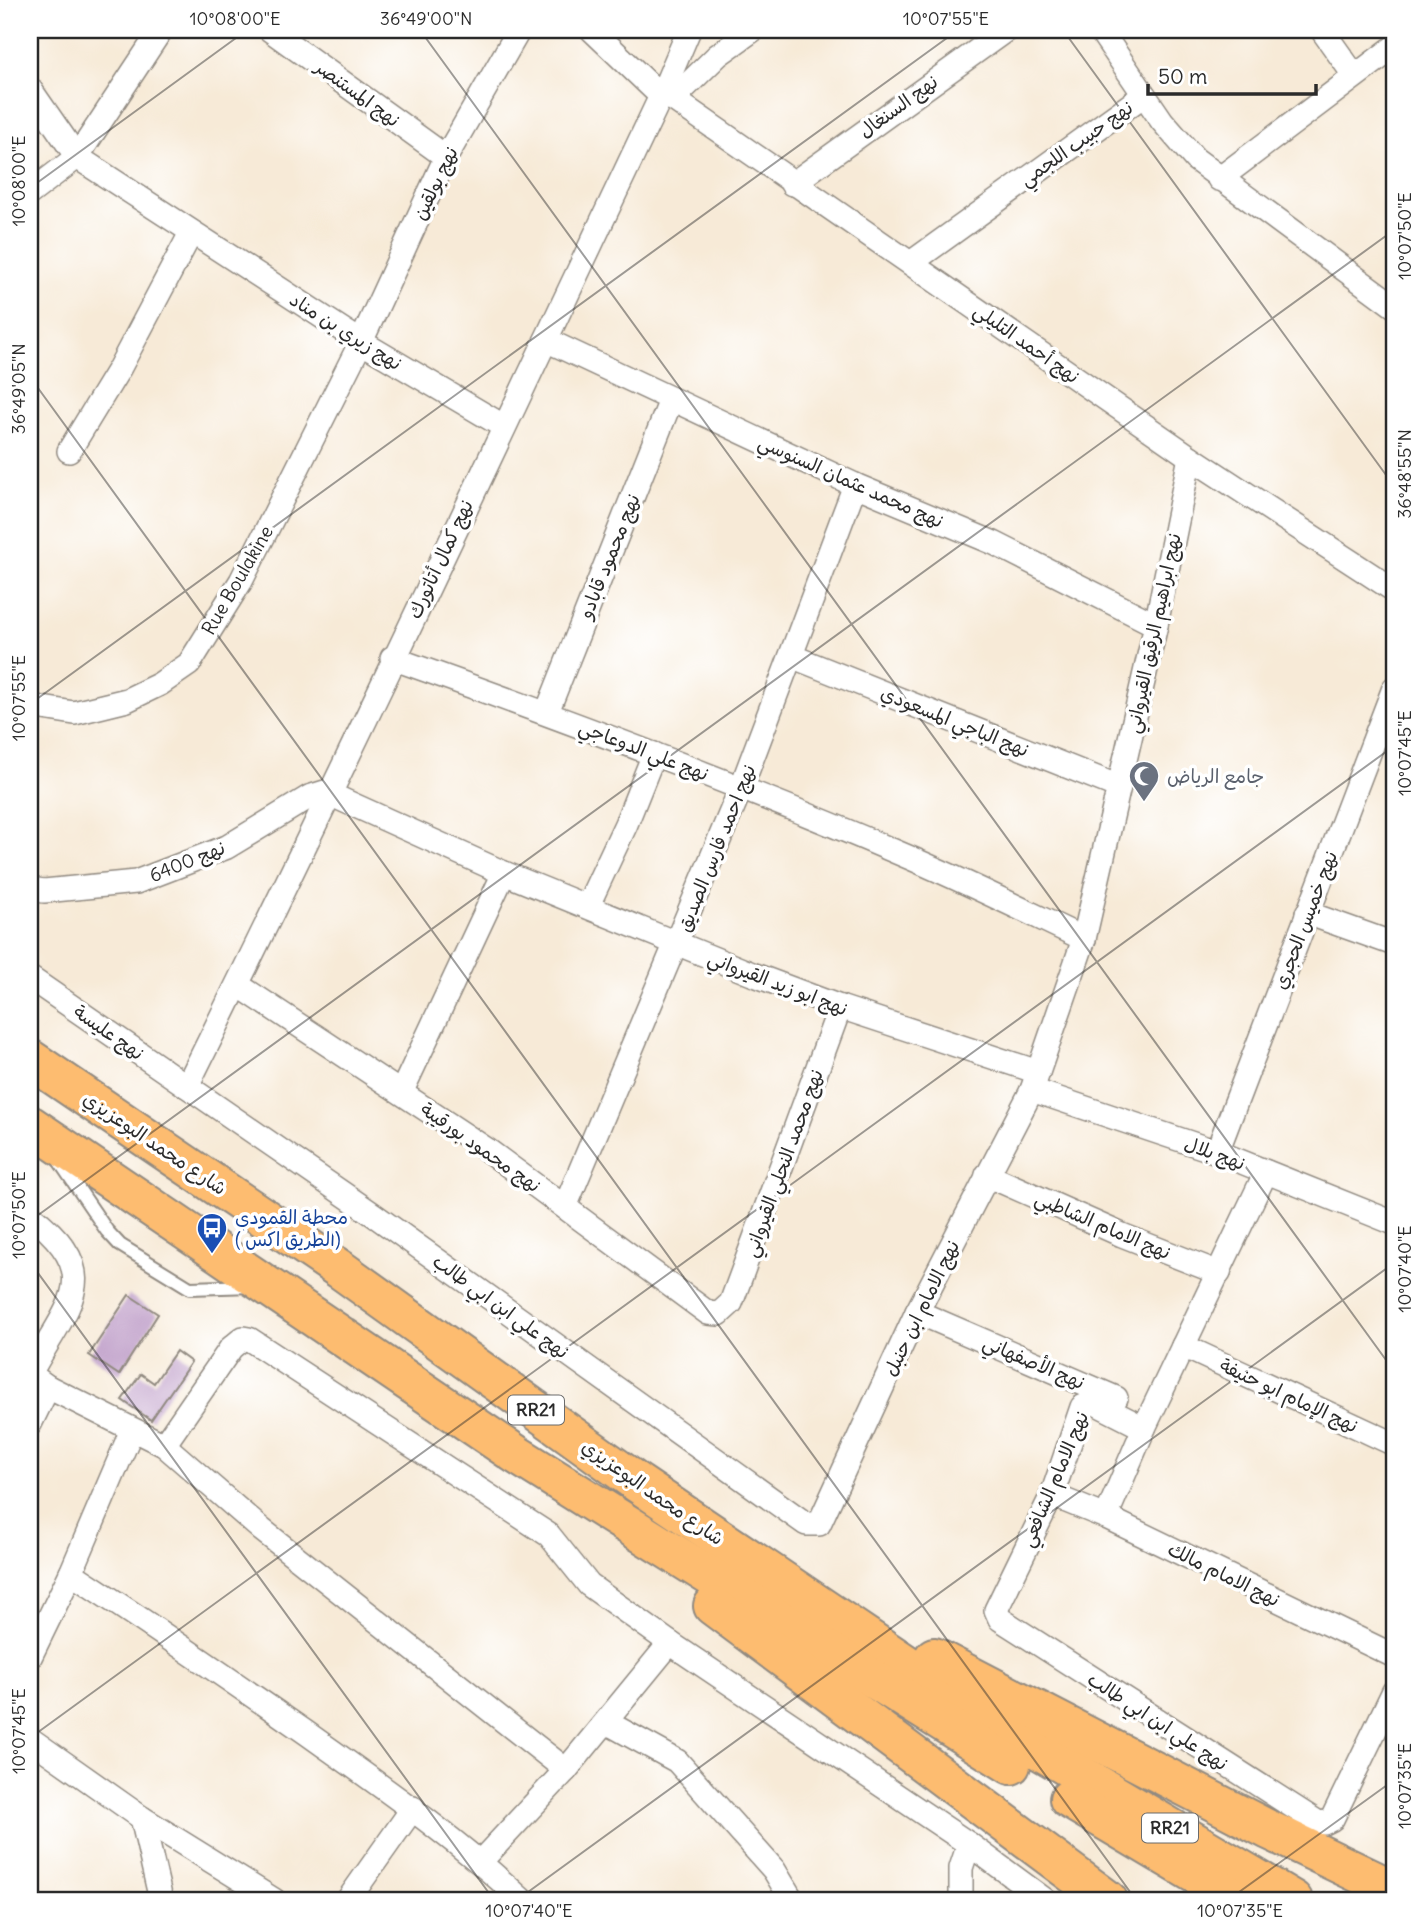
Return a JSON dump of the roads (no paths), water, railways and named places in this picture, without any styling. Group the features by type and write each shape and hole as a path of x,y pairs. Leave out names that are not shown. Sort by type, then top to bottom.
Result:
{"highway":[{"name":"شارع محمد البوعزيزي","path":"30,1059 341,1270 639,1484 995,1724 1040,1766 1239,1900"},
{"name":"شارع محمد البوعزيزي","path":"35,1128 517,1455 1040,1766 1293,1900"},
{"path":"517,1455 695,1593 1108,1900"},
{"path":"639,1484 760,1549 938,1659 1269,1830 1394,1890"},
{"path":"1269,1830 1380,1900"}],"street":[{"path":"30,193 77,156 161,30"},
{"name":"نهج المستنصر","path":"270,30 446,157"},
{"name":"نهج بولقين","path":"361,342 446,157 519,30"},
{"name":"نهج أحمد التليلي","path":"592,30 667,97 792,184 912,262 1190,457 1394,590"},
{"name":"نهج كمال أتاتورك","path":"187,1086 332,794 392,659 503,426 667,97 689,30"},
{"path":"667,97 753,30"},
{"name":"نهج السنغال","path":"792,184 1006,30"},
{"path":"1100,30 1144,95"},
{"path":"1322,30 1354,75"},
{"path":"1219,180 1394,47"},
{"name":"نهج زيري بن مناد","path":"30,89 77,156 361,342 503,426"},
{"name":"نهج حبيب اللجمي","path":"912,262 1144,95 1177,142 1219,180 1394,306"},
{"path":"69,451 119,369 191,233"},
{"name":"نهج محمد عثمان السنوسي","path":"545,340 855,485 994,543 1156,625"},
{"name":"Rue Boulakine","path":"30,706 74,713 127,700 160,684 188,664 241,581 361,342"},
{"name":"نهج محمود قابادو","path":"547,712 671,400"},
{"name":"نهج ابراهيم الرقيق القيرواني","path":"1035,1081 1084,939 1156,625 1190,457"},
{"name":"نهج احمد فارس الصديق","path":"565,1207 741,788 855,485"},
{"name":"نهج الباجي المسعودي","path":"791,656 1119,787"},
{"name":"نهج علي الدوعاجي","path":"392,659 547,712 741,788 904,855 1084,939"},
{"name":"نهج خميس الحجري","path":"1217,1152 1394,688"},
{"path":"588,905 626,824 654,754"},
{"name":"نهج 6400","path":"30,889 44,891 136,882 227,847 320,792 332,794"},
{"name":"نهج ابو زيد القيرواني","path":"332,794 504,873 588,905 677,944 1035,1081"},
{"path":"402,1091 504,873"},
{"path":"1307,913 1394,944"},
{"name":"نهج عليسة","path":"30,978 187,1086"},
{"name":"نهج محمود بورقيبة","path":"238,985 402,1091 708,1313 719,1314"},
{"name":"نهج محمد النحلي القيرواني","path":"719,1314 731,1303 840,1007"},
{"name":"نهج بلال","path":"1035,1081 1394,1223"},
{"name":"نهج الامام ابن حنبل","path":"814,1525 823,1519 917,1312 1035,1081"},
{"name":"نهج علي ابن ابي طالب","path":"187,1086 386,1223 806,1524 814,1525"},
{"path":"1106,1517 1147,1420 1266,1172"},
{"name":"نهج الامام الشاطبي","path":"987,1175 1219,1273"},
{"path":"30,1214 63,1246 71,1260 76,1288 36,1378 32,1412"},
{"name":"نهج الأصفهاني","path":"917,1312 1147,1420"},
{"path":"164,1445 237,1340 249,1339 550,1535 589,1585 670,1643 969,1844 1045,1900"},
{"name":"نهج الإمام ابو حنيفة","path":"1183,1346 1394,1444"},
{"path":"36,1378 164,1445 262,1530 566,1770"},
{"name":"نهج الامام الشافعي","path":"995,1613 1052,1495 1082,1407 1093,1402 1147,1420"},
{"path":"30,1657 71,1573 132,1430"},
{"name":"نهج الامام مالك","path":"1052,1495 1106,1517 1394,1656"},
{"path":"71,1573 181,1645 413,1808 481,1861 522,1900"},
{"name":"نهج علي ابن ابي طالب","path":"995,1613 1000,1619 1310,1819 1324,1823 1332,1819 1394,1691"},
{"path":"481,1861 608,1723 670,1643"},
{"path":"608,1723 677,1761 774,1870 792,1900"},
{"path":"30,1739 142,1818 274,1900"},
{"path":"348,1900 413,1808"},
{"path":"142,1818 161,1900"},
{"path":"961,1900 961,1868 969,1844"}],"place":[{"name":"جامع الرياض","path":"1144,803"},
{"name":"محطة القمودي ( الطريق اكس)","path":"212,1255"}]}
